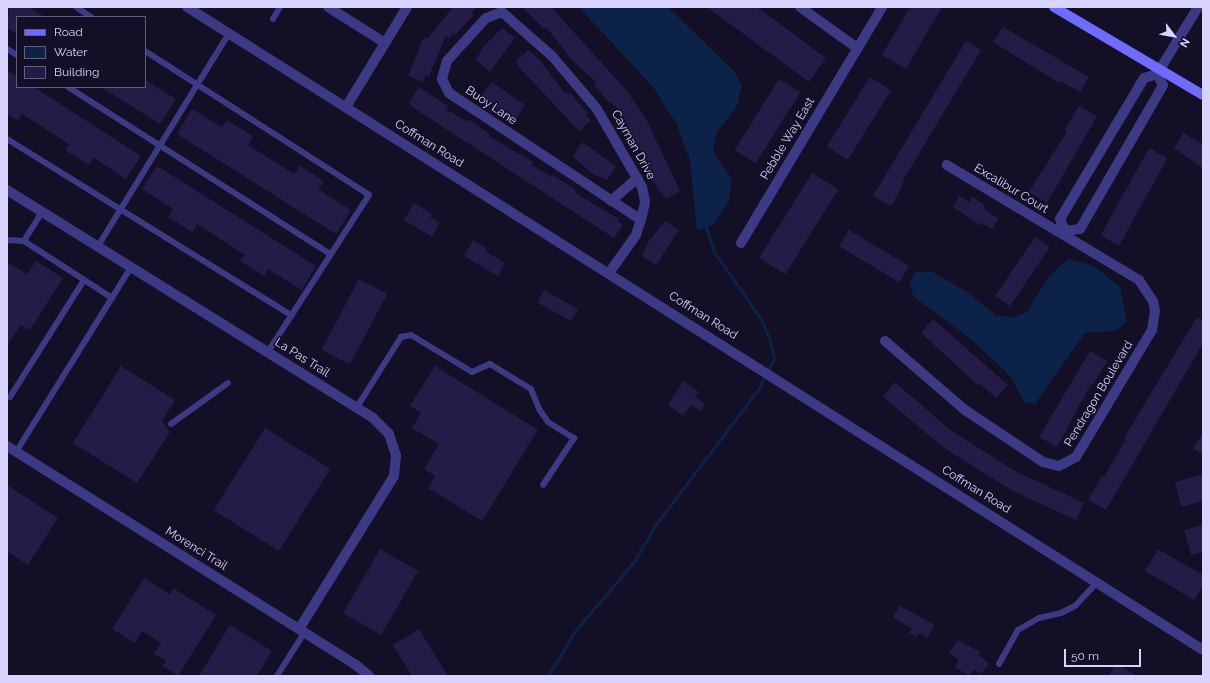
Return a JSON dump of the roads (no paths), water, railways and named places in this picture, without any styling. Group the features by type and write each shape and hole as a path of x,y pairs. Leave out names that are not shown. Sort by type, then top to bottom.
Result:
{"main road":[{"path":"1054,7 1159,72 1203,96"}],"street":[{"name":"Coffman Road","path":"187,7 743,356 1203,649"},
{"path":"328,7 385,43"},
{"path":"346,107 407,7"},
{"path":"800,7 857,48"},
{"name":"Pebble Way East","path":"741,243 882,7"},
{"path":"1159,72 1163,85 1080,229 1064,233 1060,219 1144,78 1159,72 1198,7"},
{"name":"Cayman Drive","path":"502,12 552,56 598,109 637,178 645,202 641,220 636,235 609,273"},
{"name":"Buoy Lane","path":"502,12 486,18 448,61 442,79 449,93 641,220"},
{"name":"Excalibur Court","path":"947,165 1064,233"},
{"path":"611,201 637,178"},
{"name":"La Pas Trail","path":"7,190 379,422 389,434 395,447 396,466 394,476 302,631"},
{"name":"Pendragon Boulevard","path":"885,341 965,410 1046,464 1058,466 1066,464 1078,454 1150,335 1155,311 1151,296 1139,280 1064,233"},
{"name":"Morenci Trail","path":"7,446 302,631 364,674"}],"lane":[{"path":"76,7 90,16"},
{"path":"273,19 280,7"},
{"path":"98,246 229,33"},
{"path":"7,49 16,54"},
{"path":"146,52 369,195 268,352"},
{"path":"70,88 330,254"},
{"path":"7,138 120,210 292,316"},
{"path":"24,241 42,212"},
{"path":"7,240 24,241 112,298"},
{"path":"16,452 131,267"},
{"path":"10,397 84,280"},
{"path":"357,408 401,337 411,335 472,372 490,364 531,389 548,422 574,438 543,486"},
{"path":"170,424 228,383"},
{"path":"999,664 1018,630 1039,618 1062,613 1075,606 1097,582"},
{"path":"277,676 302,631"}],"water":[{"path":"579,7 668,7 735,72 742,86 737,106 717,132 713,151 732,180 729,201 713,225 697,230 690,161 676,123 653,87"},
{"path":"1068,259 1094,266 1120,287 1127,321 1116,331 1085,333 1035,404 1025,403 1010,376 971,339 914,297 909,285 915,272 931,271 967,292 997,316 1015,317 1027,312 1049,276"}],"waterway":[{"path":"548,676 575,631 634,562 654,527 757,391 774,359 770,340 761,319 714,252 705,224"}]}
